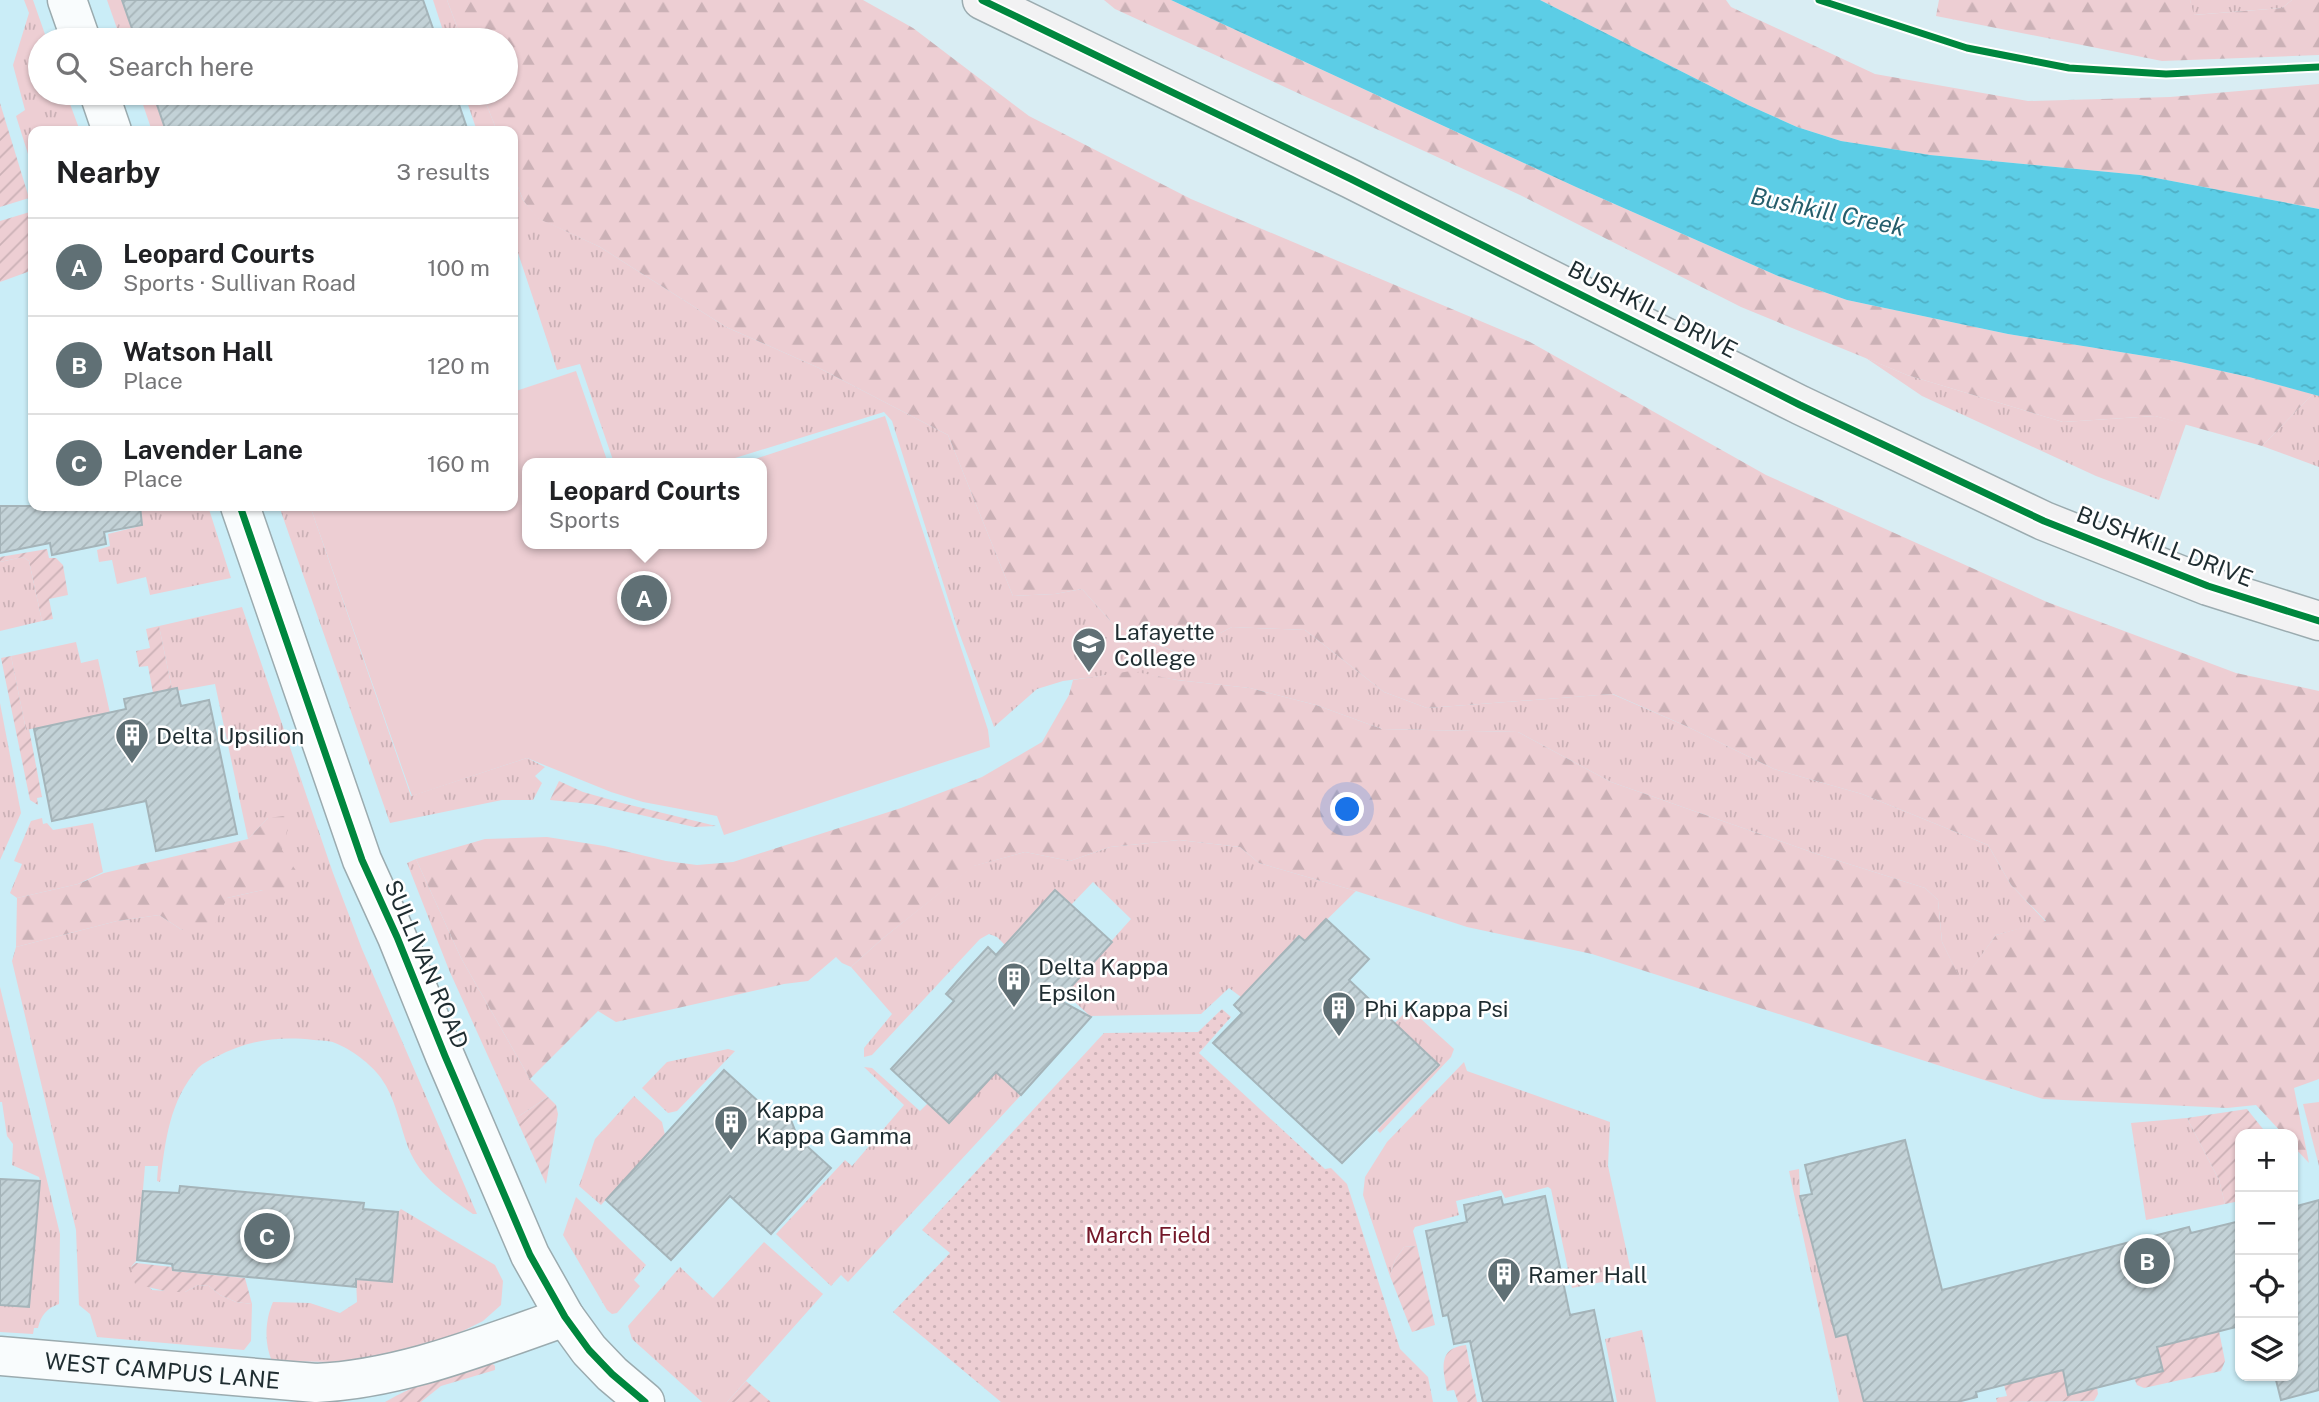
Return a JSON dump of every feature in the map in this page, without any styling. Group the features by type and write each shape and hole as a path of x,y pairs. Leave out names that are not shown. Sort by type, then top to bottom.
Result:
{"street":[{"path":"67,0 76,28"},
{"name":"BUSHKILL DRIVE","path":"982,0 1351,179 1800,405 2044,521 2208,586 2319,621"},
{"path":"103,105 110,126"},
{"name":"SULLIVAN ROAD","path":"242,511 362,860 530,1255 565,1317 599,1362 645,1402"},
{"name":"WEST CAMPUS LANE","path":"0,1356 316,1383 352,1381 429,1364 565,1317"}],"shaded area":[{"name":"Lafayette College","path":"0,0 806,0 1318,304 2319,716 2319,1402 0,1402"}],"green space":[{"path":"24,0 33,0 43,28 28,28 28,105 70,105 78,126 28,126 28,154 16,116 25,110 13,65 29,13"},
{"path":"107,0 122,0 132,28 117,28"},
{"path":"433,0 447,0 458,28 442,28"},
{"path":"447,0 863,0 913,28 1029,116 1191,199 1530,342 1766,475 2047,602 2236,673 2319,691 2319,1079 2294,1088 2309,1163 2298,1151 2298,1129 2278,1129 2256,1105 2227,1108 2043,1099 1592,954 1467,927 1259,863 1240,847 1179,840 1110,847 1070,861 1025,852 974,866 851,967 836,957 808,981 616,1022 598,1011 530,1079 461,958 416,859 485,839 547,837 604,846 666,861 697,865 733,862 901,808 982,777 1042,742 1069,695 1073,680 1131,671 1177,680 1250,688 1316,705 1382,729 1518,732 1611,782 1817,854 1925,888 1938,900 1942,942 1962,982 1996,935 2046,921 2011,885 1988,845 1862,794 1774,769 1613,694 1427,708 1384,692 1305,630 1232,627 1180,654 1114,625 1082,589 1055,594 1013,596 948,435 819,368 726,327 600,247 537,218 523,200 518,187 518,126 495,126 487,105 518,105 518,28 458,28"},
{"path":"1104,0 1171,0 1576,187 1778,276 1847,300 2008,334 2176,361 2313,394 2262,446 2155,416 2063,422 1907,375 1741,307 1520,195 1115,9"},
{"path":"1540,0 1726,0 1731,7 1875,74 2028,101 2170,97 2319,84 2319,209 2140,175 1930,155 1841,141 1797,127 1748,105"},
{"path":"1939,0 2190,0 2194,15 2282,8 2292,0 2319,0 2319,55 2162,61 1936,16"},
{"path":"2190,0 2292,0 2282,8 2193,15"},
{"path":"0,103 28,198 0,207"},
{"path":"143,105 157,105 164,126 150,126"},
{"path":"468,105 487,105 495,126 475,126"},
{"path":"518,187 523,200 538,218 600,247 726,327 819,368 948,435 1013,596 1055,594 1082,589 1114,625 1179,654 1232,627 1305,630 1384,692 1427,708 1612,694 1774,769 1862,794 1988,845 2011,885 2046,922 1996,935 1962,983 1942,942 1938,900 1925,888 1817,854 1611,782 1518,732 1382,729 1316,705 1250,688 1131,672 1063,681 1037,689 994,727 957,627 892,421 884,412 735,458 612,458 580,364 557,370 518,253"},
{"path":"28,213 28,272 0,282 0,221"},
{"path":"1866,358 1907,375 2063,422 2155,416 2186,424 2159,500 2096,476 1922,396"},
{"path":"576,371 606,458 522,458 522,549 767,549 767,458 758,458 885,416 988,730 990,747 724,835 717,816 643,802 527,758 412,796 312,511 518,511 518,390"},
{"path":"2313,394 2319,396 2319,467 2262,446"},
{"path":"133,511 210,511 231,578 150,595 146,577 117,584 112,560 99,562 97,550 110,546 108,534 136,527"},
{"path":"281,511 312,511 411,796 527,758 545,767 535,776 542,783 533,800 502,800 390,823"},
{"path":"47,549 49,558 56,558 63,565 68,595 49,599 53,619 42,621 29,561 23,557 0,562 0,557"},
{"path":"23,557 29,561 42,621 0,631 0,562"},
{"path":"242,607 333,873 362,949 477,1214 473,1214 444,1193 419,1168 408,1147 386,1086 372,1067 354,1053 333,1042 301,1039 276,1039 240,1047 202,1065 188,1081 170,1122 160,1182 157,1181 158,1166 145,1166 137,1260 131,1267 152,1290 185,1292 198,1285 209,1286 220,1295 236,1302 252,1304 251,1341 244,1350 97,1337 90,1314 79,1305 76,1230 12,961 16,947 117,921 159,915 182,930 227,898 263,890 283,890 282,850 268,818 248,839 215,684 176,691 172,689 159,626"},
{"path":"159,626 172,689 153,693 148,666 139,667 136,651 150,648 146,629"},
{"path":"76,642 81,663 98,659 110,713 26,730 11,656"},
{"path":"11,656 42,797 37,798 38,805 30,800 1,658"},
{"path":"0,703 21,813 0,860"},
{"path":"559,781 583,792 716,826 694,827 592,804 550,800"},
{"path":"291,815 282,850 297,872 283,890 263,890 227,898 214,926 182,930 159,915 117,921 16,947 17,898 78,884 104,873 248,839 268,818"},
{"path":"42,818 43,824 47,823 53,830 93,823 103,872 78,884 17,898 10,893 22,864 14,861 31,821"},
{"path":"1179,840 1240,847 1259,863 1356,891 1305,941 1298,936 1241,997 1229,988 1201,1014 1090,1016 1065,993 1131,919 1093,882 1071,905 1055,890 1005,945 989,934 980,939 872,1055 864,1057 864,1048 892,1014 851,967 973,866 1025,852 1070,861 1110,847"},
{"path":"416,859 461,958 530,1079 548,1097 516,1118 449,970 407,863"},
{"path":"0,987 60,1234 59,1304 45,1313 38,1328 34,1328 33,1334 0,1332 0,1284 40,1181 39,1177 12,1165 13,1144 7,1136 0,1102"},
{"path":"1409,1008 1454,1049 1451,1057 1380,1133 1377,1130 1438,1065 1395,1023"},
{"name":"March Field","path":"1222,1009 1231,1017 1199,1053 1325,1169 1331,1168 1347,1184 1400,1349 1428,1377 1433,1402 1001,1402 893,1312 950,1253 922,1230 1104,1033 1198,1032"},
{"path":"728,1049 735,1051 677,1111 668,1113 642,1088 667,1062"},
{"path":"1464,1062 1467,1071 1610,1122 1608,1166 1632,1276 1572,1288 1551,1189 1548,1187 1505,1198 1501,1190 1456,1201 1459,1215 1415,1227 1413,1231 1417,1246 1404,1247 1395,1260 1390,1276 1363,1195 1365,1177 1387,1142"},
{"path":"864,1067 872,1068 920,1111 928,1103 996,1072 1021,1095 848,1282 841,1275 831,1286 776,1234 845,1160 852,1166 904,1105"},
{"path":"634,1096 662,1122 665,1135 601,1205 579,1186 595,1139"},
{"path":"548,1097 556,1105 558,1114 546,1184 516,1118"},
{"path":"2319,1102 2319,1166 2303,1104"},
{"path":"2247,1109 2263,1129 2235,1129 2235,1202 2225,1204 2219,1180 2187,1118"},
{"path":"2187,1118 2219,1180 2225,1204 2146,1220 2131,1123"},
{"path":"1799,1169 1800,1196 1836,1336 1847,1334 1864,1402 1839,1402 1789,1171"},
{"path":"576,1197 646,1265 634,1280 640,1286 617,1313 612,1314 607,1310 563,1235"},
{"path":"401,1209 495,1265 503,1281 501,1305 483,1321 453,1336 386,1357 333,1362 272,1361 266,1332 273,1302 310,1303 340,1313 357,1302 356,1279 392,1282 398,1212"},
{"path":"764,1242 823,1294 727,1402 702,1402 632,1339 628,1326 680,1267 713,1298"},
{"path":"1417,1246 1435,1325 1412,1332 1390,1276 1395,1260 1404,1247"},
{"path":"136,1263 172,1267 173,1271 245,1278 252,1304 236,1302 220,1295 209,1286 198,1285 185,1292 169,1292 135,1284 131,1267"},
{"path":"1642,1330 1656,1402 1617,1402 1605,1339"},
{"path":"2219,1331 2225,1361 2221,1371 2144,1388 2137,1385 2134,1378 2157,1347"},
{"path":"1466,1345 1477,1402 1458,1402 1454,1390 1447,1391 1444,1368 1446,1355 1450,1350"},
{"path":"493,1364 495,1370 441,1386 421,1402 385,1402 437,1378"},
{"path":"2063,1370 2068,1394 2097,1387 2098,1394 2094,1401 1997,1402 1996,1398 2007,1396 2004,1385"},
{"path":"746,1381 771,1402 727,1402"}],"water":[{"name":"Bushkill Creek","path":"1171,0 1540,0 1748,105 1797,127 1841,141 1930,155 2140,175 2319,209 2319,396 2176,361 2008,334 1847,300 1778,276 1576,187"}],"building":[{"path":"122,0 423,0 433,28 132,28"},
{"path":"157,105 459,105 466,126 164,126"},
{"path":"0,506 28,506 28,511 141,511 142,525 104,532 106,544 52,555 50,543 0,553"},
{"name":"Delta Upsilion","path":"177,688 181,706 209,700 237,834 156,851 146,801 52,821 34,729 126,709 124,699"},
{"name":"Delta Kappa Epsilon","path":"1055,890 1112,942 1059,1000 1091,1017 1021,1095 996,1072 949,1123 891,1069 954,1001 946,994 966,971 988,947 996,955"},
{"name":"Phi Kappa Psi","path":"1326,919 1369,959 1349,980 1439,1065 1342,1163 1213,1043 1242,1013 1234,1005 1299,936 1305,941"},
{"name":"Kappa Kappa Gamma","path":"724,1070 771,1113 787,1110 798,1138 831,1168 771,1234 730,1196 671,1260 606,1200"},
{"path":"1905,1140 1942,1290 2189,1227 2191,1233 2235,1222 2235,1327 2157,1347 2163,1371 2068,1395 2063,1370 1976,1392 1977,1397 1957,1402 1864,1402 1847,1334 1836,1337 1800,1196 1812,1194 1805,1165"},
{"path":"0,1179 40,1181 29,1307 0,1305"},
{"path":"180,1186 364,1203 363,1209 398,1212 392,1282 356,1279 356,1287 173,1270 172,1264 137,1260 143,1191 179,1193"},
{"name":"Ramer Hall","path":"1545,1196 1570,1315 1594,1310 1613,1402 1483,1402 1470,1341 1454,1344 1448,1315 1443,1316 1426,1231 1467,1222 1464,1205 1501,1197 1503,1205"},
{"path":"2319,1200 2319,1390 2281,1400 2276,1381 2298,1381 2298,1206"}],"cycle path":[{"path":"982,0 1351,179 1800,405 2044,521 2208,586 2319,621"},
{"path":"1819,0 1967,48 2069,68 2166,74 2319,67"},
{"path":"242,511 362,860 530,1255 565,1317 589,1350 645,1402"}],"place":[{"name":"Leopard Courts","path":"644,598"},
{"name":"Lafayette College","path":"1089,674"},
{"name":"Delta Upsilion","path":"132,765"},
{"name":"Delta Kappa Epsilon","path":"1014,1009"},
{"name":"Phi Kappa Psi","path":"1339,1038"},
{"name":"Kappa Kappa Gamma","path":"731,1152"},
{"name":"Lavender Lane","path":"267,1236"},
{"name":"Watson Hall","path":"2147,1261"},
{"name":"Ramer Hall","path":"1504,1304"}]}
